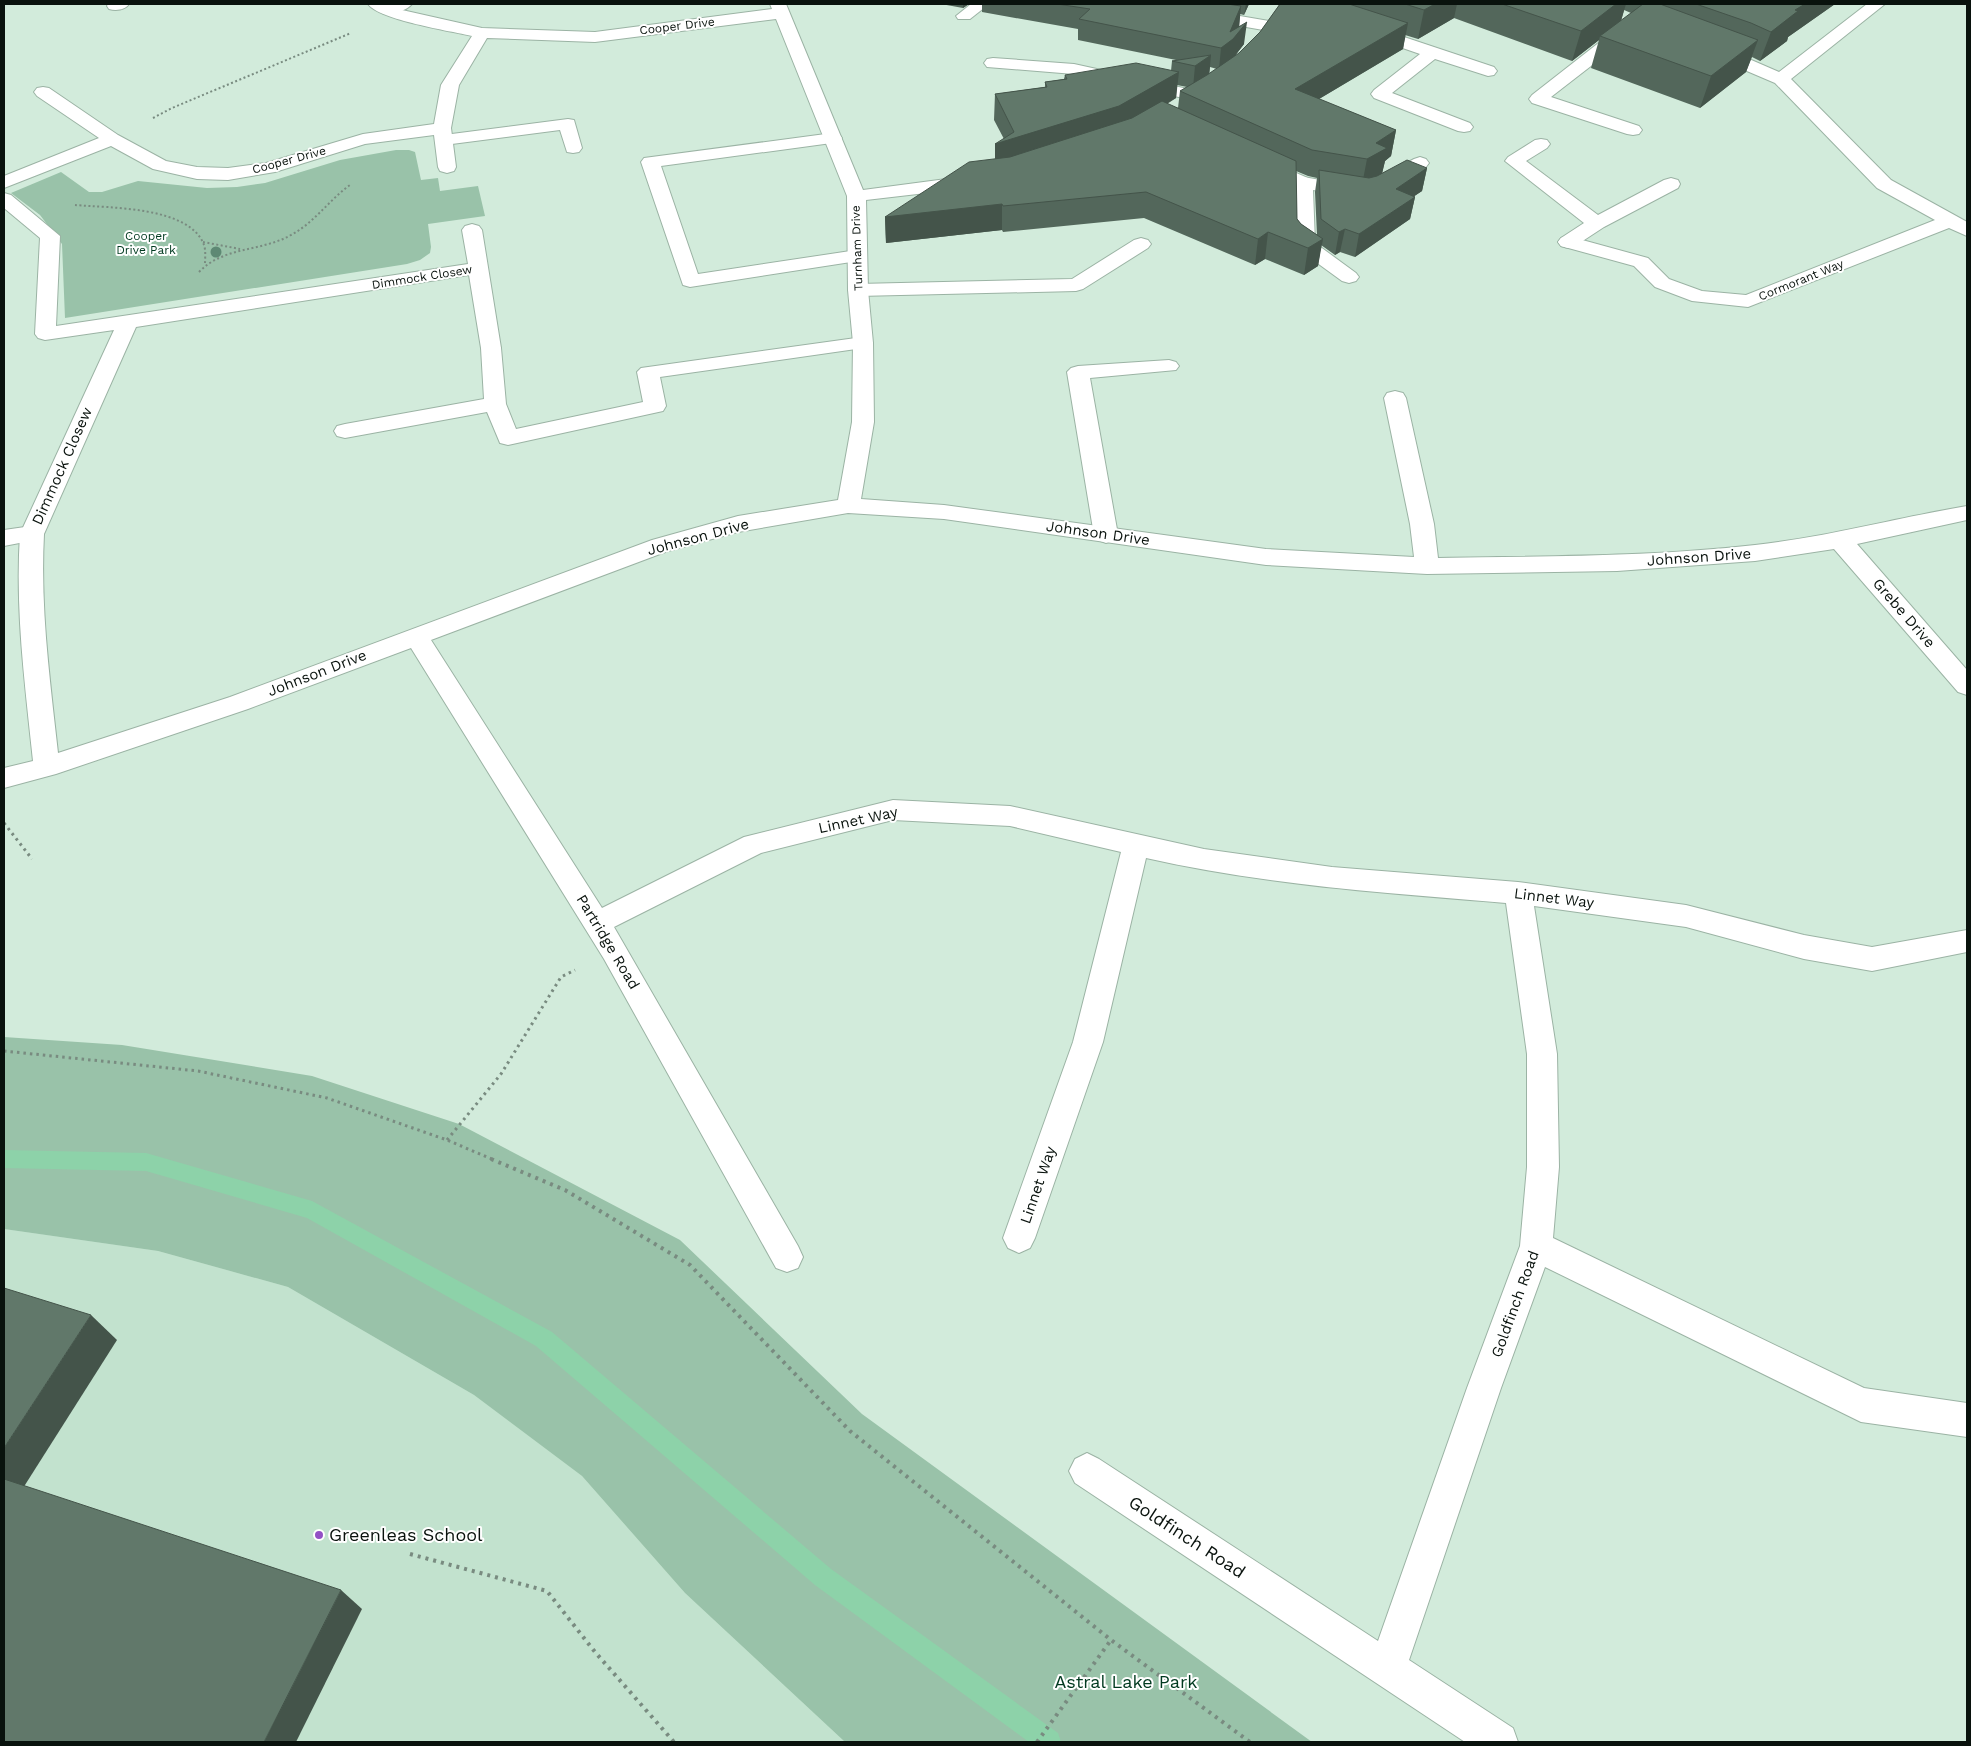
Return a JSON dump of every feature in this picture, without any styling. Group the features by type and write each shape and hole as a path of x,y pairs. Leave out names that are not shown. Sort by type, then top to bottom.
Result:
{"street":[{"path":"964,16 982,4"},
{"path":"1143,4 1268,25"},
{"path":"1781,79 1877,4"},
{"name":"Cooper Drive","path":"391,8 482,33 595,37 780,8"},
{"name":"Turnham Drive","path":"780,8 856,196 858,290 863,343 863,422 848,506"},
{"path":"1620,16 1636,22 1538,99 1633,130"},
{"path":"1349,23 1488,71"},
{"path":"447,167 443,134 450,85 482,33"},
{"name":"Cormorant Way","path":"1699,45 1781,79 1884,184 1959,225"},
{"path":"1433,52 1380,94 1464,126"},
{"path":"993,63 1074,69 1204,91 1175,109"},
{"name":"Cooper Drive","path":"42,92 112,140 160,165 197,173 228,174 268,168 364,138 568,124 573,148"},
{"path":"833,138 650,162 690,281 857,256"},
{"path":"10,179 112,140"},
{"path":"1541,144 1514,161 1597,223 1671,184"},
{"path":"1249,158 1303,183 1365,193 1420,162"},
{"path":"856,196 982,180"},
{"path":"1303,183 1305,245 1349,277"},
{"name":"Dimmock Closew","path":"4,199 50,236 46,334 479,268"},
{"name":"Cormorant Way","path":"1597,223 1568,242 1641,262 1662,283 1699,298 1748,301 1959,225"},
{"path":"472,230 491,348 495,404 508,438 655,406 648,372 863,343"},
{"path":"858,290 1076,285 1141,244"},
{"name":"Dimmock Closew","path":"47,767 31,623 30,567 32,534 128,322"},
{"path":"1106,535 1078,372 1169,366"},
{"path":"1395,398 1422,524 1426,566"},
{"path":"345,431 495,404"},
{"name":"Johnson Drive","path":"4,778 47,767 239,703 660,545 738,524 848,506 944,512 1266,557 1426,566 1617,564 1755,554 1840,540 1967,513"},
{"path":"4,538 32,534"},
{"name":"Grebe Drive","path":"1840,540 1967,686"},
{"name":"Partridge Road","path":"416,636 614,951 787,1257"},
{"name":"Linnet Way","path":"597,923 754,844 893,810 1010,816 1204,860 1332,878 1518,893 1686,916 1804,946 1872,959 1967,941"},
{"name":"Linnet Way","path":"1019,1238 1088,1042 1136,844"},
{"name":"Goldfinch Road","path":"1387,1669 1484,1388 1536,1246 1543,1167 1542,1054 1518,893"},
{"path":"1536,1246 1861,1404 1967,1420"},
{"name":"Goldfinch Road","path":"1087,1471 1499,1742"}],"path":[{"path":"112,140 172,108 391,8"},
{"path":"10,179 61,203 136,209 170,217 189,227 203,242 241,249"},
{"path":"184,313 187,289 205,264 241,249 279,240 303,228 330,200 354,182"},
{"path":"330,200 336,200"},
{"path":"203,242 205,264"},
{"path":"4,823 32,859"},
{"path":"447,1140 501,1074 562,977 614,951"},
{"path":"4,1051 198,1071 327,1098 447,1140 565,1190 690,1265 850,1431 1111,1640 1250,1742"},
{"path":"410,1554 547,1591 595,1652 674,1742"},
{"path":"1037,1742 1111,1640"}],"shaded area":[{"name":"Greenleas School","path":"4,1229 158,1251 288,1287 474,1395 582,1476 685,1593 845,1742 4,1742"}],"green space":[{"name":"Cooper Drive Park","path":"396,150 415,152 421,180 438,178 440,191 478,186 485,216 428,224 430,253 420,260 407,264 65,318 62,244 40,215 11,193 61,172 89,192 102,192 138,181 207,188 237,187 265,183 340,160"},
{"name":"Astral Lake Park","path":"4,1037 122,1045 312,1076 459,1124 680,1240 862,1414 1312,1742 845,1742 685,1593 582,1476 474,1395 288,1287 158,1251 4,1229"}],"building":[{"path":"1057,4 1227,4 1241,6 1230,32 1247,22 1233,39 1221,48 1079,19 1090,9"},
{"path":"1280,4 1349,4 1408,23 1295,89 1396,130 1376,143 1387,148 1367,159 1312,150 1180,91 1239,53 1260,32"},
{"path":"1405,4 1435,4 1424,10"},
{"path":"1502,4 1616,4 1581,31"},
{"path":"1643,4 1660,4 1758,40 1711,76 1600,36"},
{"path":"1696,4 1805,4 1795,10 1798,11 1771,32"},
{"path":"1211,55 1195,66 1172,61"},
{"path":"1136,63 1179,72 1119,106 995,144 1014,132 995,94 1047,87 1045,82 1067,79 1065,75"},
{"path":"1162,101 1296,161 1297,219 1301,224 1323,239 1308,248 1268,232 1258,239 1146,192 1003,206 1002,204 885,217 969,162 1010,157 1132,118"},
{"path":"1407,160 1427,168 1396,189 1415,197 1359,234 1345,229 1339,232 1321,219 1319,170 1369,178 1377,176"},
{"path":"4,1288 91,1315 4,1448"},
{"path":"4,1479 341,1590 264,1742 4,1742"}],"waterway":[{"path":"4,1159 146,1162 312,1210 544,1339 823,1577 1049,1742"}],"place":[{"name":"Greenleas School","path":"319,1535"}]}
